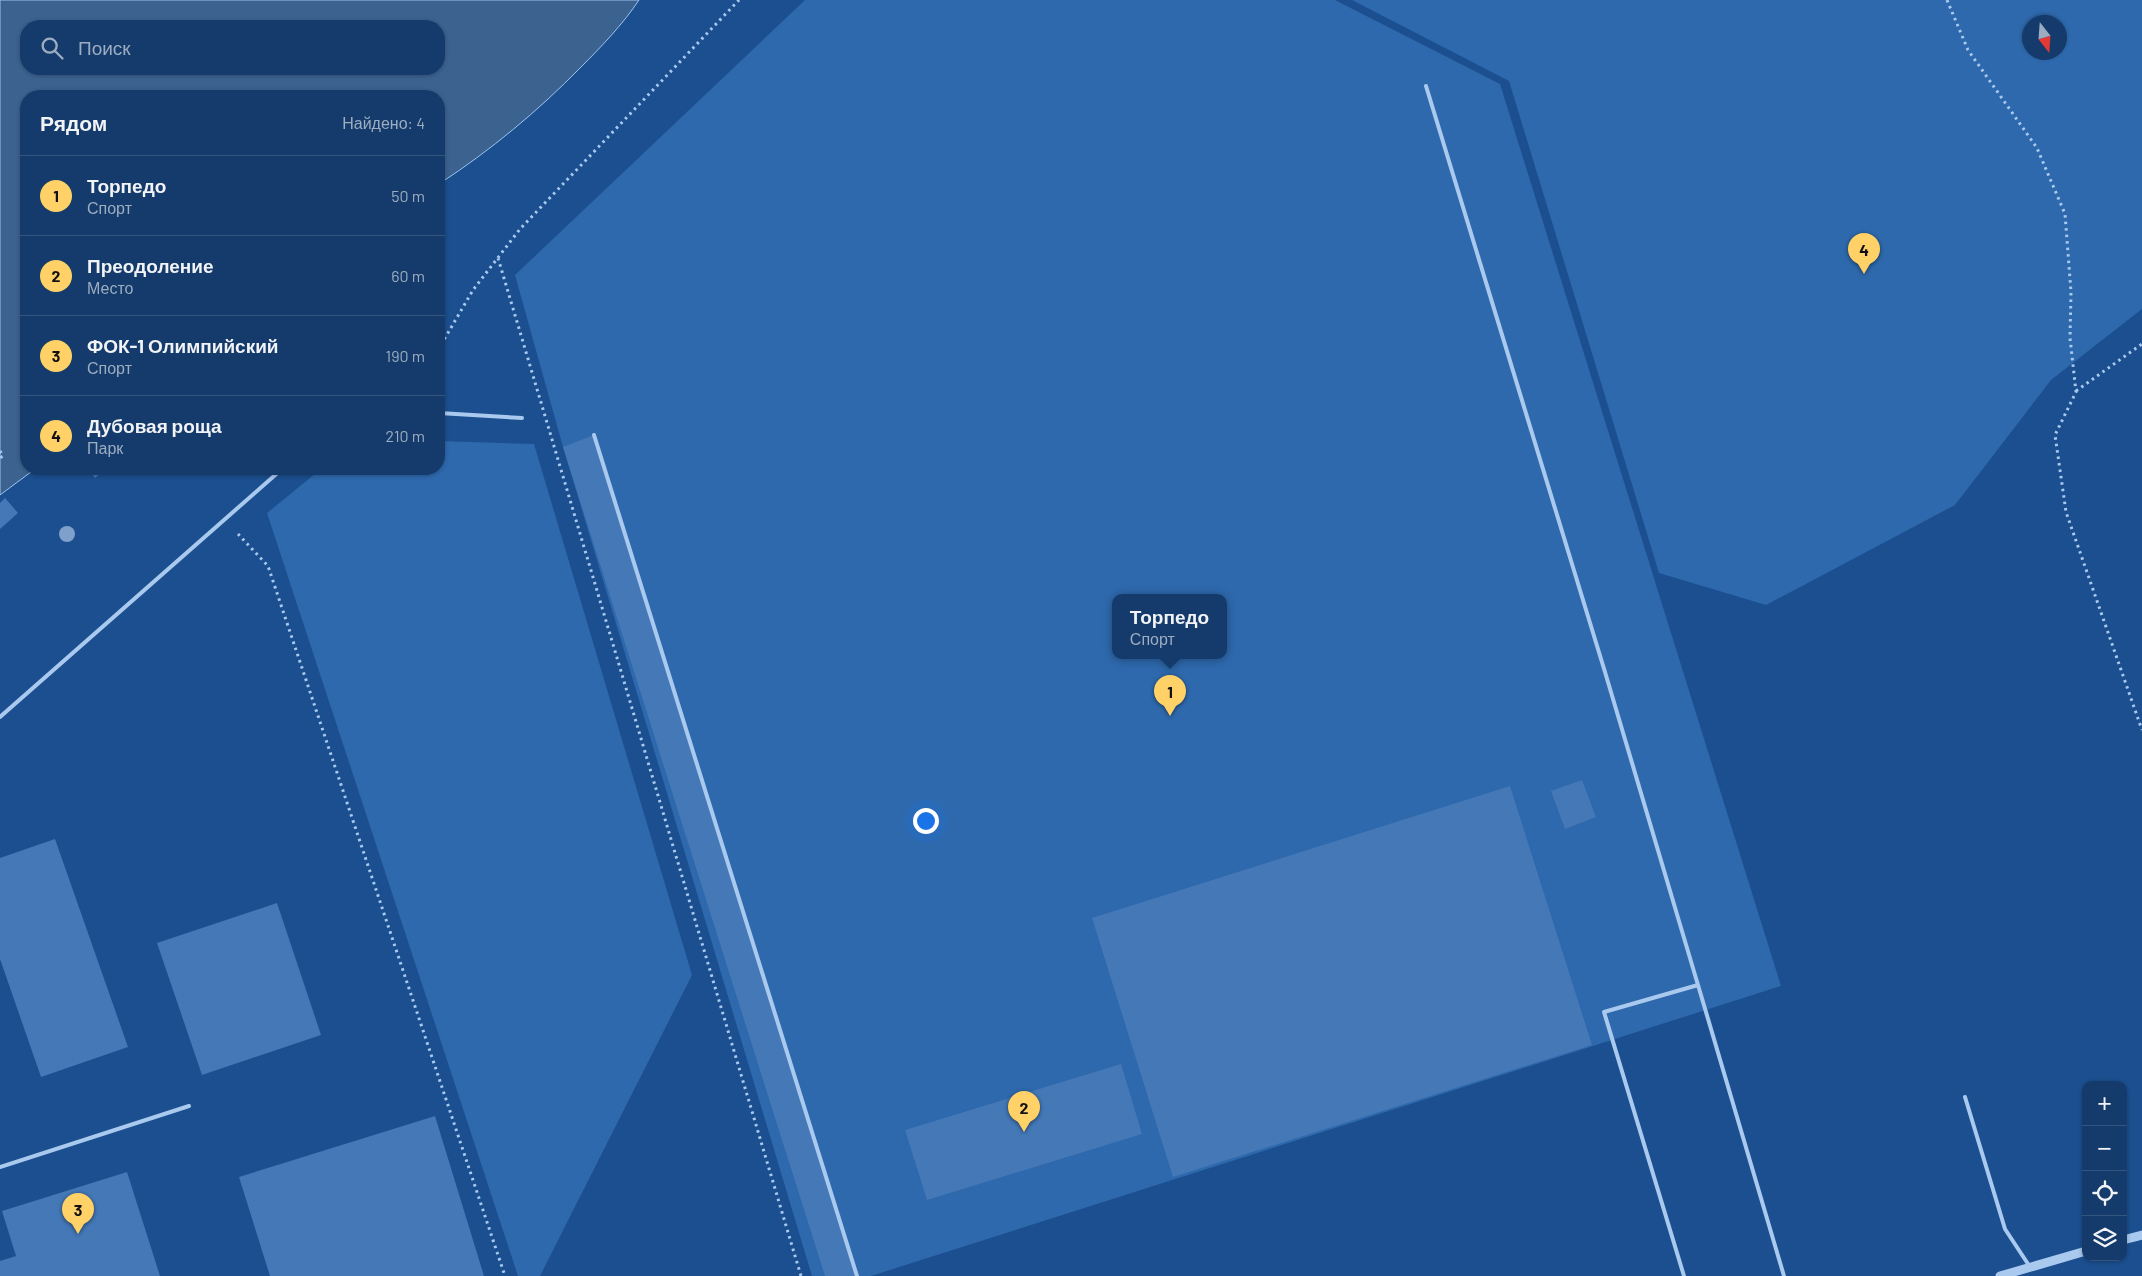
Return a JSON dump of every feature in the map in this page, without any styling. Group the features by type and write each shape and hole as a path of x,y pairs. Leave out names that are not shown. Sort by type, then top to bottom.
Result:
{"street":[{"path":"2127,1239 2142,1235"},
{"path":"2000,1276 2082,1252"}],"lane":[{"path":"1426,86 1605,672 1784,1276"},
{"path":"445,412 522,418"},
{"path":"594,435 857,1276"},
{"path":"0,717 275,475"},
{"path":"1684,1276 1604,1012 1698,984"},
{"path":"1965,1097 2005,1229 2030,1267"},
{"path":"0,1167 189,1106"}],"path":[{"path":"445,338 473,290 520,229 738,0"},
{"path":"1947,0 1968,50 2037,148 2065,214 2071,292 2070,338 2076,392"},
{"path":"498,258 801,1276"},
{"path":"2142,344 2076,392 2055,435 2066,512 2142,730"},
{"path":"0,451 3,456 0,458"},
{"path":"224,519 268,566 505,1276"}],"shaded area":[{"path":"0,0 639,0 604,43 548,99 495,144 445,180 445,90 20,90 20,475 27,475 0,495"},
{"path":"805,0 1335,0 1500,84 1781,986 871,1276 812,1276 563,447 515,275"},
{"path":"1352,0 2142,0 2142,309 2051,380 1955,505 1766,605 1659,573 1509,81"},
{"path":"445,441 534,444 692,975 540,1276 518,1276 267,513 314,475 445,475"}],"building":[{"path":"594,435 857,1276 825,1276 563,447"},
{"path":"5,498 18,513 0,529 0,503"},
{"path":"1582,780 1596,817 1565,829 1551,791"},
{"path":"1510,786 1592,1045 1173,1177 1092,918"},
{"path":"55,839 128,1047 41,1077 0,959 0,858"},
{"path":"277,903 321,1035 202,1075 157,943"},
{"path":"1121,1064 1142,1134 927,1200 905,1130"},
{"path":"435,1116 484,1276 270,1276 239,1177"},
{"path":"127,1172 160,1276 0,1276 0,1261 16,1256 2,1211"}],"place":[{"name":"Дубовая роща","path":"1864,274"},
{"name":"Торпедо","path":"1170,716"},
{"name":"Преодоление","path":"1024,1132"},
{"name":"ФОК-1 Олимпийский","path":"78,1234"}]}
